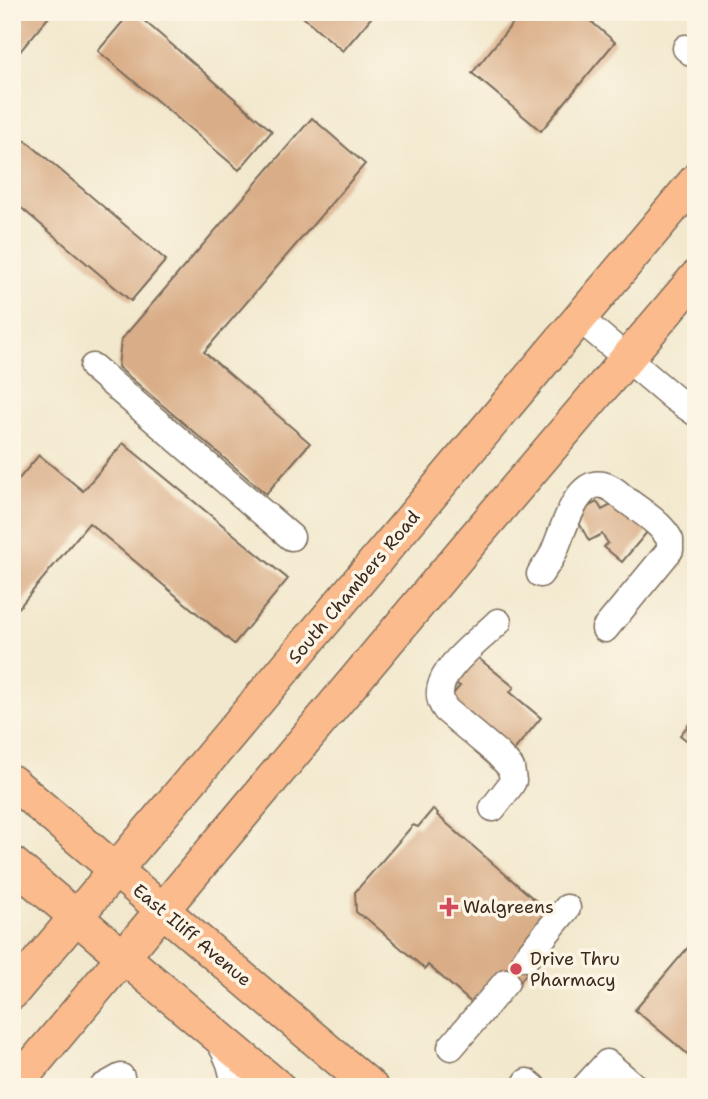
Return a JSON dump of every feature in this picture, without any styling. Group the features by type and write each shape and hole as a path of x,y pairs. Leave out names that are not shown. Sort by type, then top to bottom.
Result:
{"main road":[{"name":"South Chambers Road","path":"12,993 696,180"},
{"path":"14,1087 696,277"},
{"name":"East Iliff Avenue","path":"12,782 371,1087"},
{"path":"12,863 278,1087"}],"lane":[{"path":"579,318 674,398 696,413"},
{"path":"93,367 291,537"},
{"path":"540,574 552,556 576,500 592,486 602,485 612,489 659,527 670,540 670,551 605,629"},
{"path":"493,808 510,786 513,774 511,768 446,710 442,704 440,690 454,664 498,622"},
{"path":"526,958 567,908"},
{"path":"451,1047 506,982"},
{"path":"214,1033 231,1065 234,1087"},
{"path":"585,1087 607,1063 635,1087"}],"building":[{"path":"12,12 53,12 12,61"},
{"path":"131,12 272,131 239,170 98,51"},
{"path":"297,12 376,12 343,51"},
{"path":"522,12 580,12 615,42 541,131 472,73"},
{"path":"312,118 365,164 204,352 310,443 266,494 118,367 121,340"},
{"path":"25,140 166,260 131,301 12,200 12,155"},
{"path":"123,443 288,579 234,644 89,523 12,616 12,487 39,455 83,491"},
{"path":"597,502 602,510 615,503 648,531 622,562 604,547 608,543 602,534 589,541 574,514"},
{"path":"477,657 514,687 510,692 541,718 511,754 447,701 460,686 455,683"},
{"path":"696,716 696,748 680,735"},
{"name":"Walgreens","path":"433,809 550,913 534,965 514,988 474,1005 428,965 425,969 356,912 355,892 413,825 418,827"},
{"path":"696,938 696,1061 635,1010"}],"place":[{"name":"Walgreens","path":"449,907"},
{"name":"Drive Thru Pharmacy","path":"516,969"}]}
